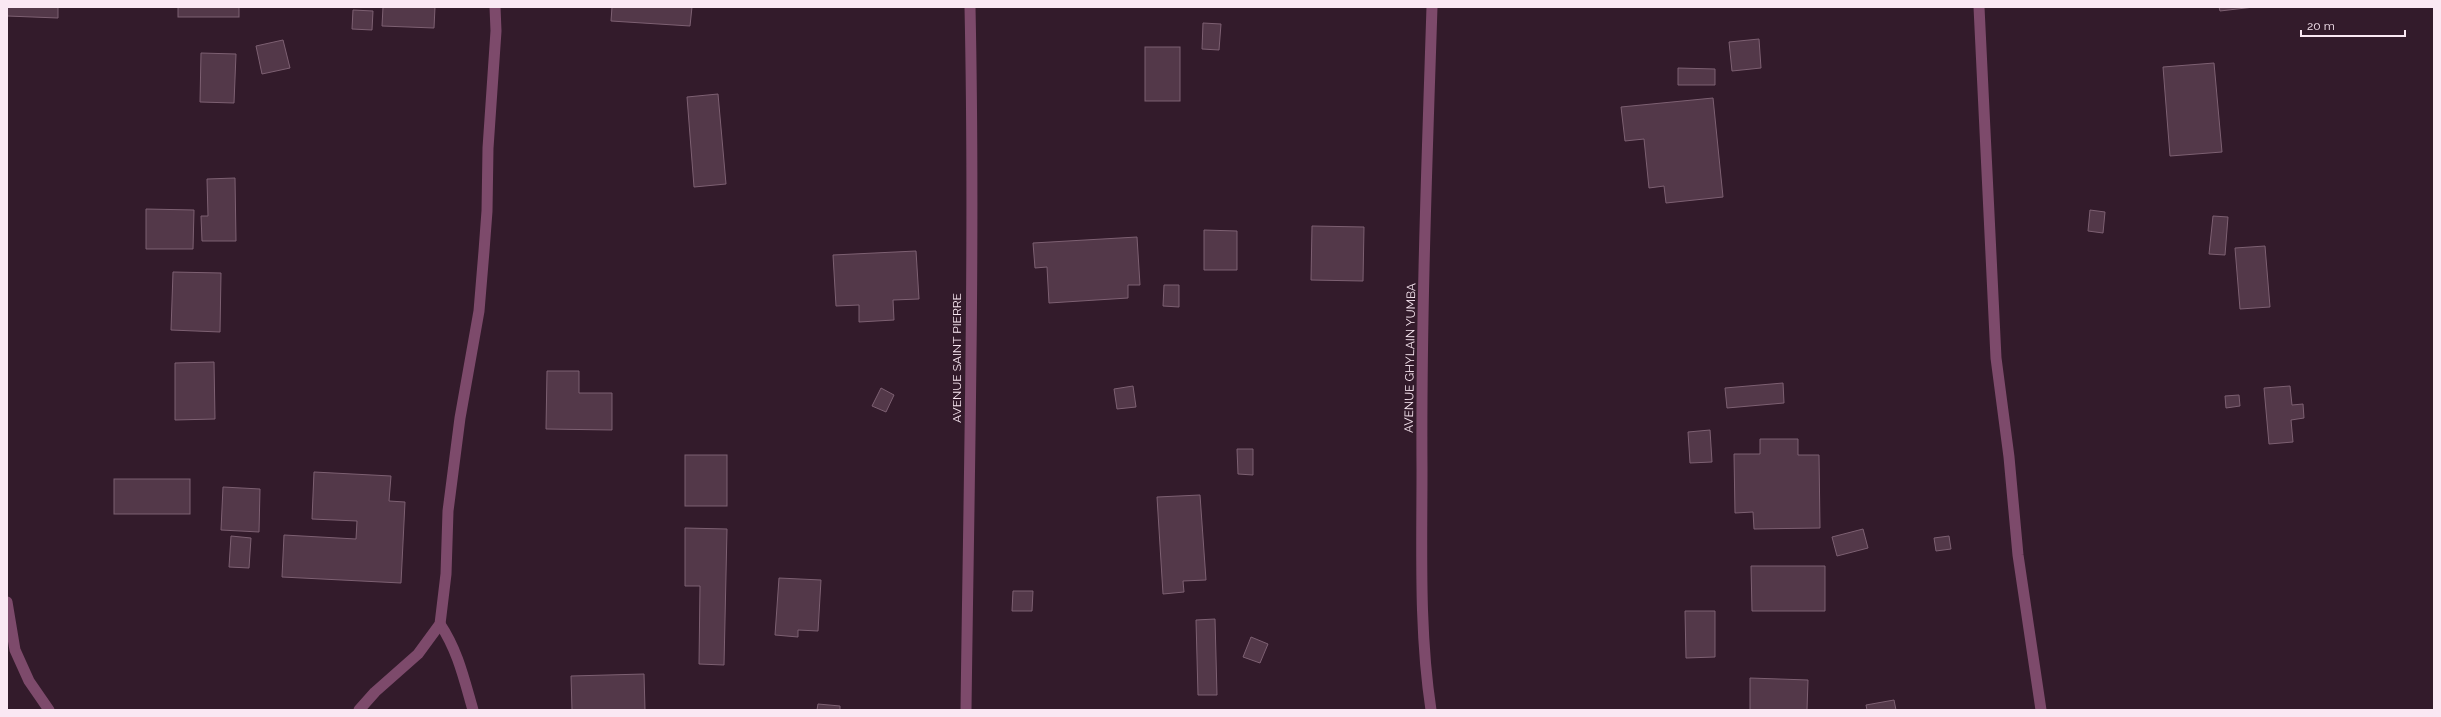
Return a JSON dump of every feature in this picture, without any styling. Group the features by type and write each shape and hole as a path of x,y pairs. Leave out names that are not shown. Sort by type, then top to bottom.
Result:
{"street":[{"path":"359,710 375,692 418,654 440,624 446,574 448,511 460,418 479,311 487,211 488,148 496,31 495,7"},
{"name":"AVENUE SAINT PIERRE","path":"966,710 970,448 972,88 970,7"},
{"name":"AVENUE GHYLAIN YUMBA","path":"1431,710 1425,669 1422,595 1421,395 1432,7"},
{"path":"1979,7 1996,358 2009,457 2018,555 2041,710"},
{"path":"7,602 11,635 17,655 28,681 49,710"},
{"path":"440,624 453,644 460,662 473,710"}],"building":[{"path":"7,7 58,7 58,18 7,16"},
{"path":"178,7 239,7 239,17 178,17"},
{"path":"383,7 435,7 434,28 382,26"},
{"path":"612,7 692,7 690,26 611,21"},
{"path":"2219,7 2254,7 2220,11"},
{"path":"353,10 373,11 372,30 352,29"},
{"path":"1203,23 1221,24 1219,50 1202,49"},
{"path":"1759,39 1761,68 1732,71 1729,42"},
{"path":"283,40 290,68 262,74 256,46"},
{"path":"1145,47 1180,47 1180,101 1145,101"},
{"path":"201,53 236,54 234,103 200,102"},
{"path":"2214,63 2222,152 2170,156 2163,67"},
{"path":"1678,68 1715,69 1715,85 1678,85"},
{"path":"718,94 726,184 694,187 687,97"},
{"path":"1713,98 1723,197 1666,203 1664,186 1649,188 1644,139 1625,141 1621,107"},
{"path":"235,178 236,241 202,241 201,216 208,216 207,179"},
{"path":"146,209 194,210 193,249 146,249"},
{"path":"2090,210 2105,212 2103,233 2088,231"},
{"path":"2213,216 2228,217 2225,255 2209,254"},
{"path":"1312,226 1364,227 1363,281 1311,280"},
{"path":"1204,230 1237,231 1237,270 1204,270"},
{"path":"1137,237 1140,285 1128,285 1128,298 1049,303 1047,267 1035,268 1033,243"},
{"path":"2265,246 2270,307 2240,309 2235,248"},
{"path":"916,251 919,299 893,300 894,320 859,322 859,305 836,306 833,255"},
{"path":"173,272 221,273 220,332 171,330"},
{"path":"1164,285 1179,285 1179,307 1163,306"},
{"path":"214,362 215,419 175,420 175,363"},
{"path":"547,371 579,371 579,393 612,393 612,430 546,429"},
{"path":"1783,383 1784,403 1727,408 1725,388"},
{"path":"1133,386 1136,407 1117,409 1114,389"},
{"path":"2290,386 2292,405 2303,404 2304,418 2291,420 2293,442 2269,444 2264,388"},
{"path":"881,388 894,395 886,412 872,406"},
{"path":"2239,395 2240,406 2226,408 2225,396"},
{"path":"1710,430 1712,462 1690,463 1688,432"},
{"path":"1760,439 1798,439 1798,455 1819,455 1820,528 1754,529 1753,512 1735,513 1734,454 1760,454"},
{"path":"1237,449 1253,449 1253,475 1238,474"},
{"path":"685,455 727,455 727,506 685,506"},
{"path":"314,472 391,476 389,501 405,502 401,583 282,577 284,535 356,539 357,521 312,519"},
{"path":"114,479 190,479 190,514 114,514"},
{"path":"223,487 260,489 259,532 221,530"},
{"path":"1200,495 1206,580 1183,581 1184,592 1163,594 1157,497"},
{"path":"685,528 727,529 724,665 699,664 700,586 685,586"},
{"path":"1863,529 1868,548 1837,556 1832,537"},
{"path":"231,536 251,538 249,568 229,567"},
{"path":"1949,536 1951,549 1936,551 1934,538"},
{"path":"1751,566 1825,566 1825,611 1752,611"},
{"path":"779,578 821,580 818,631 798,630 798,637 775,635"},
{"path":"1013,591 1033,591 1032,611 1012,611"},
{"path":"1685,611 1715,611 1715,657 1686,658"},
{"path":"1215,619 1217,695 1198,695 1196,620"},
{"path":"1251,637 1268,644 1260,663 1243,657"},
{"path":"644,674 645,710 572,710 571,676"},
{"path":"1750,678 1808,680 1807,710 1750,710"},
{"path":"1894,700 1896,710 1867,710 1866,705"},
{"path":"818,704 840,706 840,710 817,710"}]}
